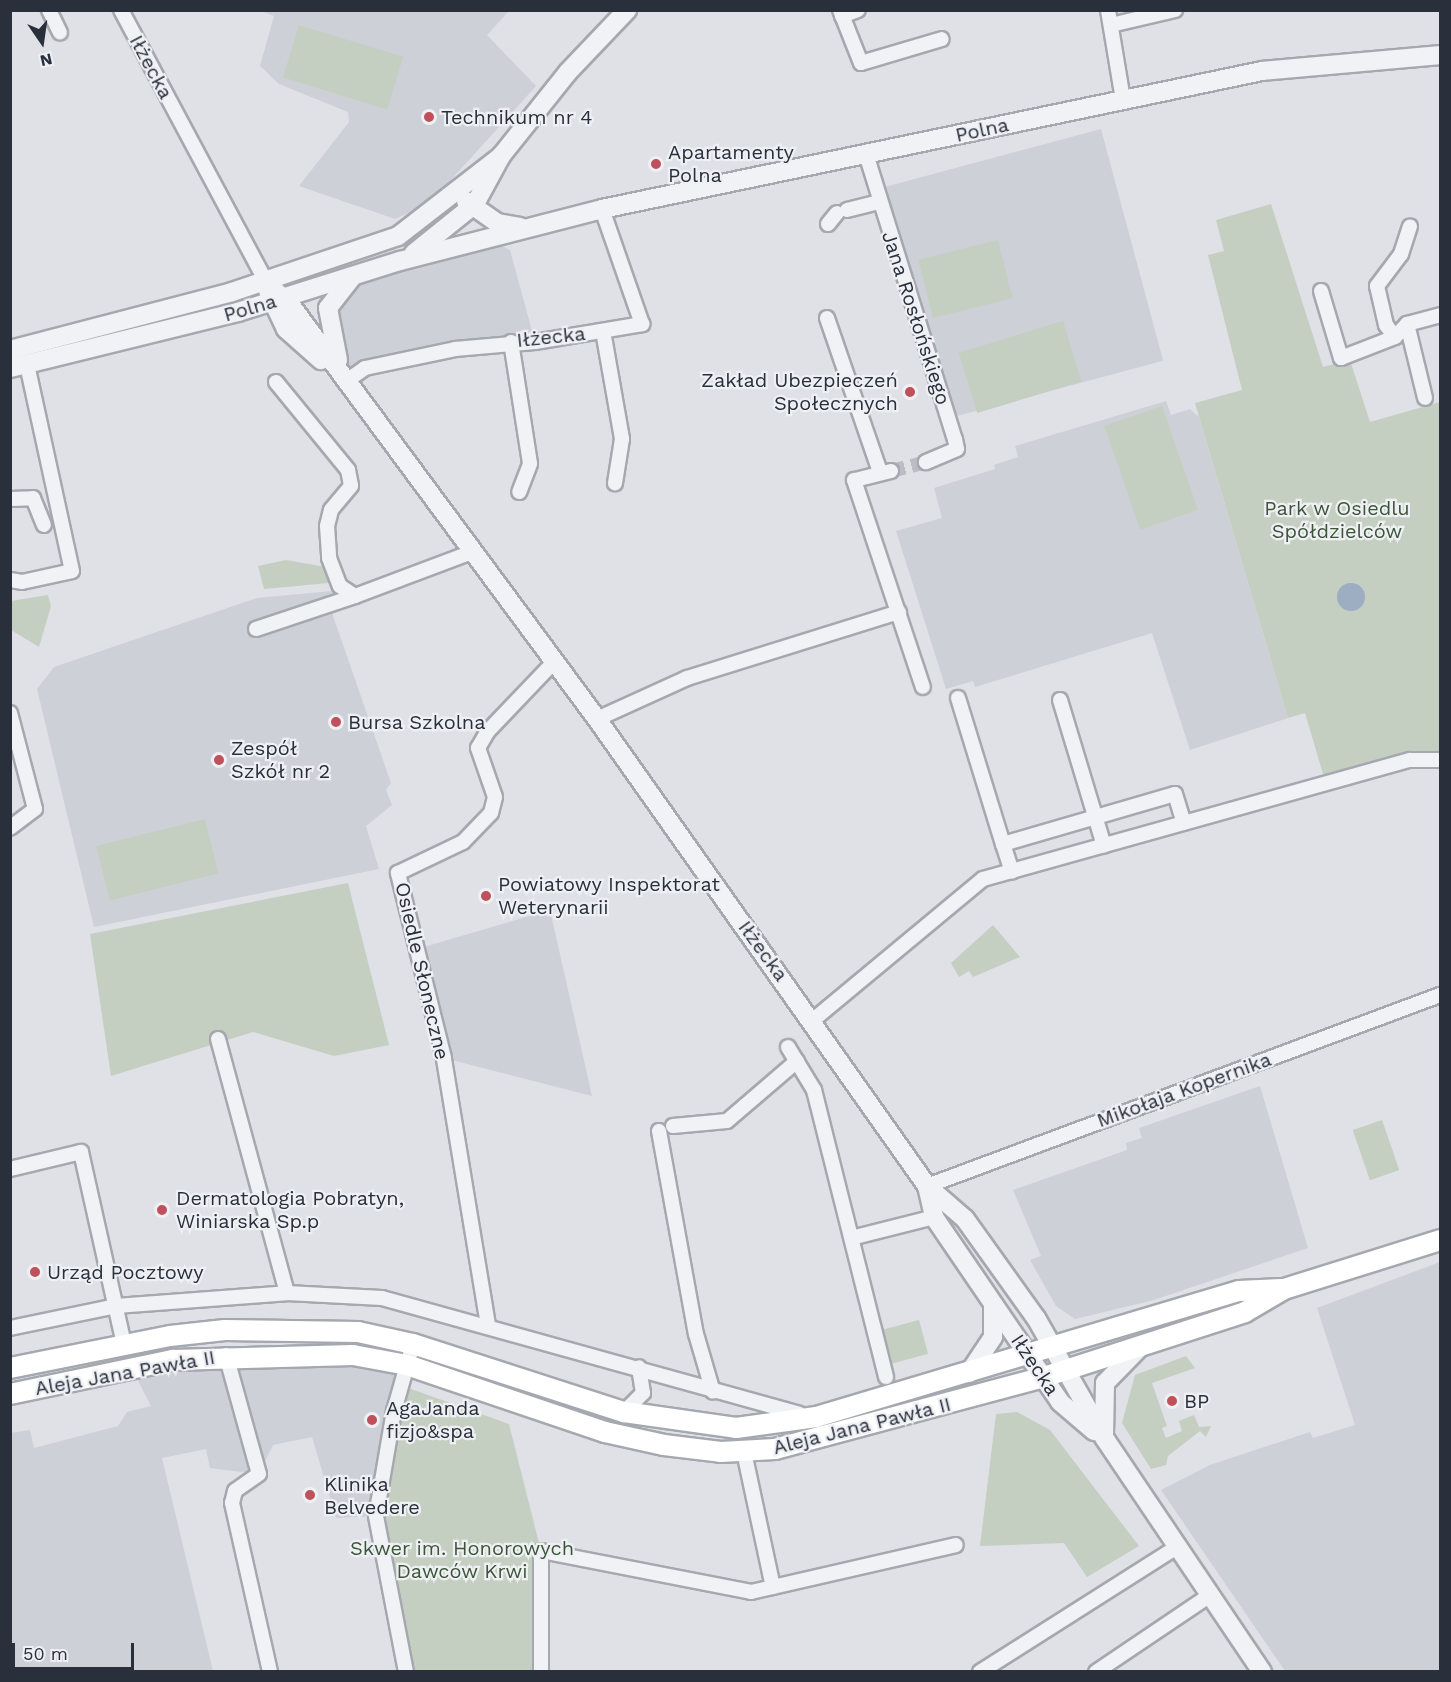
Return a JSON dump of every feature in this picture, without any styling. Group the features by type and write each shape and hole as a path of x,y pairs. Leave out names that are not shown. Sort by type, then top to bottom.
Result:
{"main road":[{"path":"1284,1289 1440,1240"},
{"name":"Aleja Jana Pawła II","path":"10,1368 124,1345 225,1330 293,1329 357,1332 413,1344 624,1412 722,1428 816,1417 1239,1292 1284,1289"},
{"name":"Aleja Jana Pawła II","path":"10,1394 132,1370 226,1355 353,1355 407,1365 605,1432 664,1445 744,1452 817,1441 1064,1371 1245,1312 1284,1289"}],"street":[{"path":"49,10 60,33"},
{"name":"Iłżecka","path":"121,10 278,301 345,382 597,718 927,1186 954,1205 1051,1348 1105,1439 1262,1671"},
{"path":"400,261 460,218 475,204 501,156 567,72 627,10"},
{"path":"858,10 841,13 861,63 942,39"},
{"path":"1108,10 1124,100"},
{"path":"1111,25 1174,10"},
{"name":"Polna","path":"10,350 79,343 278,301 400,261 602,209 1124,100 1322,62 1440,55"},
{"name":"Jana Rosłońskiego","path":"866,154 957,449 926,462"},
{"name":"Polna","path":"19,367 79,343 398,236 453,197 501,156"},
{"path":"453,197 460,218 486,238"},
{"name":"Polna","path":"453,197 475,204 498,223 526,228"},
{"path":"837,216 880,202"},
{"name":"Iłżecka","path":"345,382 365,368 511,342 642,324 602,209"},
{"path":"1395,337 1386,325 1377,286 1401,254 1410,226"},
{"name":"Iłżecka","path":"345,382 326,320 328,308 352,277"},
{"path":"1321,291 1341,358 1395,337 1407,324 1440,315"},
{"path":"827,318 885,471 854,480 923,687"},
{"path":"1407,324 1425,398"},
{"path":"603,331 622,439 615,483"},
{"path":"511,342 530,464 519,492"},
{"path":"10,580 22,582 72,571 19,367"},
{"path":"276,382 348,470 351,486 331,510 327,526 335,573 340,586 355,596"},
{"path":"10,499 33,498 45,525"},
{"path":"256,629 355,596 472,552"},
{"path":"597,718 687,678 899,612"},
{"name":"Osiedle Słoneczne","path":"488,1325 444,1058 398,873 464,842 491,813 495,797 478,748 488,731 554,662"},
{"path":"958,698 1011,872"},
{"path":"1060,700 1104,846"},
{"path":"10,713 35,809 10,828"},
{"path":"812,1021 984,879 1410,760 1440,760"},
{"path":"1003,844 1175,794 1184,823"},
{"name":"Mikołaja Kopernika","path":"927,1186 1440,995"},
{"path":"218,1039 287,1293"},
{"path":"788,1047 814,1090 855,1237 886,1377"},
{"path":"673,1126 727,1121 797,1061"},
{"path":"659,1131 696,1334 713,1392"},
{"path":"10,1169 81,1152 124,1345 132,1370"},
{"name":"Iłżecka","path":"927,1186 934,1217 1060,1402 1105,1439"},
{"path":"855,1237 934,1217"},
{"path":"10,1328 116,1306 287,1293 382,1298 639,1367 713,1392 816,1417"},
{"name":"Aleja Jana Pawła II","path":"969,1373 993,1337 993,1304"},
{"path":"406,1671 376,1516 413,1344"},
{"path":"1105,1439 1105,1383 1143,1346"},
{"path":"226,1355 259,1474 235,1491 231,1503 270,1671"},
{"path":"624,1412 643,1393 639,1367"},
{"path":"744,1452 773,1587"},
{"path":"541,1671 541,1551 751,1592 956,1545"},
{"path":"980,1671 1178,1547"},
{"path":"1096,1671 1210,1595"}],"shaded area":[{"name":"Technikum nr 4","path":"261,11 509,11 487,35 536,86 430,203 395,219 299,186 349,122 348,112 279,84 260,66 274,16"},
{"path":"1101,129 1163,361 946,419 884,187"},
{"path":"486,238 510,250 535,342 399,360 345,382 328,308 352,277"},
{"path":"1166,401 1171,415 1190,409 1199,417 1288,718 1190,750 1152,633 975,687 973,681 946,689 896,531 942,518 934,488 995,469 994,465 1018,457 1015,446"},
{"name":"Zespół Szkół nr 2","path":"332,591 333,616 391,783 386,790 392,805 366,826 379,869 94,927 37,689 54,667 257,598"},
{"path":"550,910 592,1096 444,1058 417,949"},
{"path":"1260,1086 1308,1248 1154,1300 1075,1319 1056,1306 1030,1260 1041,1256 1013,1190 1127,1150 1126,1143 1142,1138 1139,1128"},
{"path":"1440,1262 1440,1671 1285,1671 1161,1490 1210,1465 1310,1432 1313,1438 1355,1425 1317,1308"},
{"path":"173,1360 407,1365 376,1516 336,1518 312,1437 273,1445 259,1474 210,1468 206,1449 162,1458 213,1671 11,1671 10,1433 30,1430 34,1448 118,1426 127,1412 151,1406 132,1369"}],"green space":[{"path":"299,25 403,57 387,109 283,78"},
{"name":"Park w Osiedlu Spółdzielców","path":"1271,204 1323,367 1350,360 1370,422 1440,402 1440,760 1326,784 1305,713 1288,718 1195,403 1242,390 1208,255 1224,251 1216,220"},
{"path":"998,240 1013,298 933,318 918,260"},
{"path":"1063,321 1081,381 977,413 959,353"},
{"path":"1162,406 1198,510 1140,530 1104,426"},
{"path":"286,560 326,567 329,583 264,589 258,566"},
{"path":"48,595 51,606 39,647 11,630 11,601"},
{"path":"205,819 219,873 110,900 96,846"},
{"path":"348,883 389,1045 334,1056 253,1032 111,1076 90,934"},
{"path":"993,925 1020,957 973,977 969,971 959,977 951,963"},
{"path":"1382,1120 1399,1170 1370,1180 1353,1130"},
{"path":"919,1320 928,1354 892,1363 883,1330"},
{"path":"1186,1356 1195,1368 1152,1383 1167,1426 1162,1428 1166,1438 1182,1431 1179,1421 1194,1415 1199,1427 1211,1426 1206,1437 1200,1431 1168,1456 1166,1465 1151,1469 1122,1423 1135,1375"},
{"name":"Skwer im. Honorowych Dawców Krwi","path":"400,1385 509,1424 541,1551 541,1671 406,1671 377,1534"},
{"path":"1017,1412 1050,1430 1139,1546 1087,1577 1064,1543 980,1546 996,1414"}],"water":[{"path":"1351,583 1361,587 1365,597 1361,607 1351,611 1341,607 1337,597 1341,587"}],"tunnel":[{"path":"891,471 926,462"}],"place":[{"name":"Technikum nr 4","path":"429,117"},
{"name":"Apartamenty Polna","path":"656,164"},
{"name":"Zakład Ubezpieczeń Społecznych","path":"910,392"},
{"name":"Bursa Szkolna","path":"336,722"},
{"name":"Zespół Szkół nr 2","path":"219,760"},
{"name":"Powiatowy Inspektorat Weterynarii","path":"486,896"},
{"name":"Dermatologia Pobratyn, Winiarska Sp.p","path":"162,1210"},
{"name":"Urząd Pocztowy","path":"35,1272"},
{"name":"BP","path":"1172,1401"},
{"name":"AgaJanda fizjo&spa","path":"372,1420"},
{"name":"Klinika Belvedere","path":"310,1495"}]}
